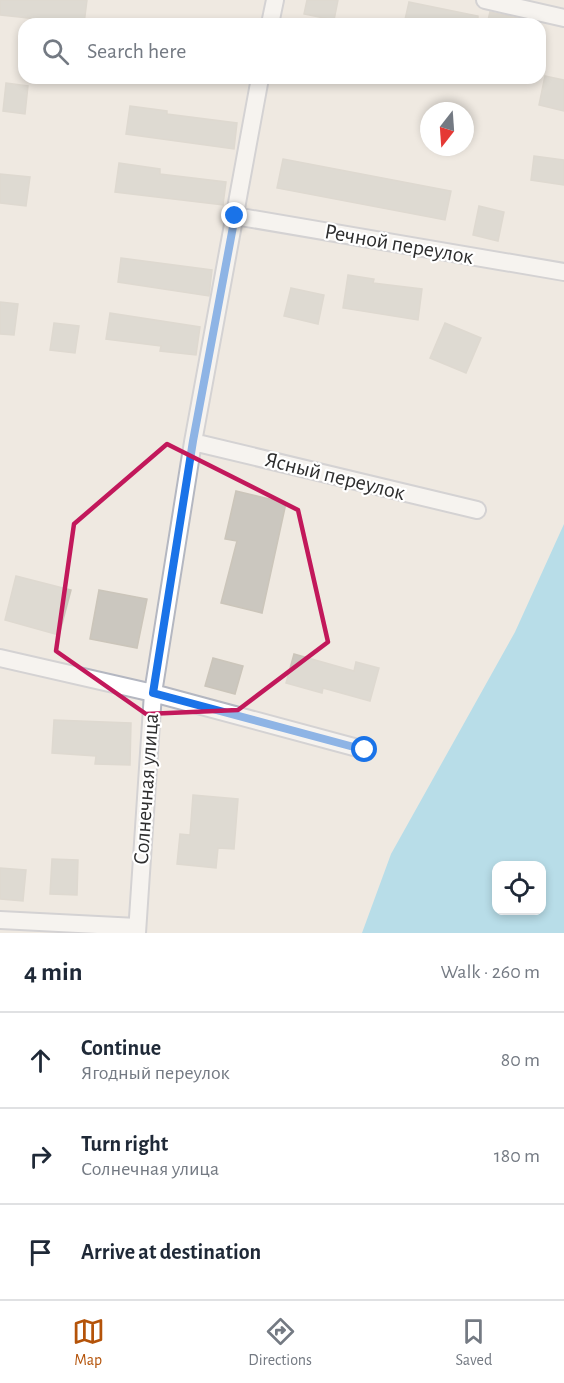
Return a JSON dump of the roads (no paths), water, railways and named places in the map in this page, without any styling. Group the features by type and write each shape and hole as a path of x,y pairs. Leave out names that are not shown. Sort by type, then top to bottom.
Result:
{"street":[{"path":"271,18 275,0"},
{"path":"485,0 564,18"},
{"name":"Солнечная улица","path":"137,930 153,693 193,441 259,84"},
{"name":"Речной переулок","path":"235,216 564,272"},
{"name":"Ясный переулок","path":"193,441 477,510"},
{"path":"0,658 153,693 365,750"},
{"path":"0,920 137,930"}],"water":[{"path":"564,524 564,933 362,933 391,854 515,632"}]}
